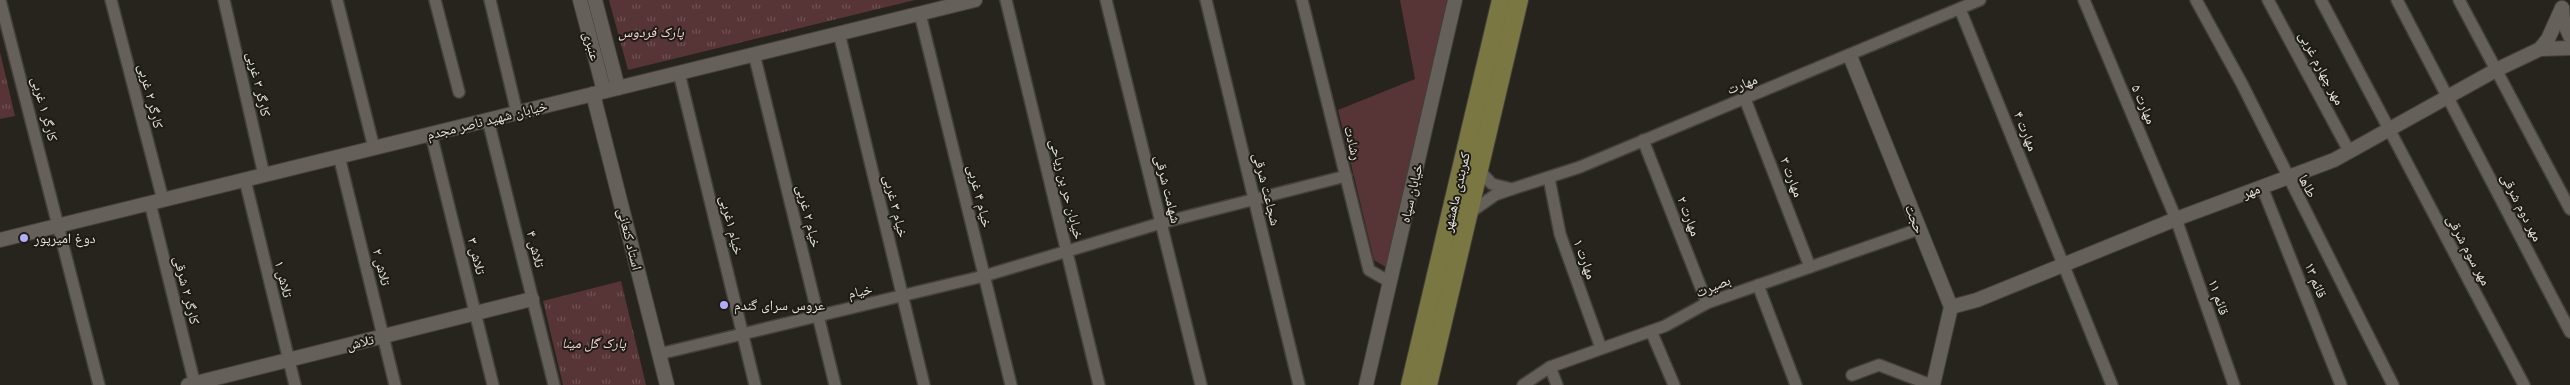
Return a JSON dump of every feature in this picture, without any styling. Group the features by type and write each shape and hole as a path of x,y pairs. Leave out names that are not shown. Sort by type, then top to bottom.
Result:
{"main road":[{"name":"کمربندی ماهشهر","path":"1410,385 1501,0"},
{"name":"کمربندی ماهشهر","path":"1428,385 1518,0"}],"street":[{"name":"کارگر ۲ غربی","path":"111,0 156,201"},
{"name":"کارگر ۳ غربی","path":"224,0 264,175"},
{"path":"337,0 374,148"},
{"path":"435,0 458,92"},
{"path":"490,0 516,113"},
{"name":"عنبری","path":"580,0 598,93"},
{"name":"عنبری","path":"595,0 618,88"},
{"name":"خیابان شهید ناصر مجدم","path":"0,240 975,0"},
{"name":"خیابان حر بن ریاحی","path":"1006,0 1099,385"},
{"name":"شهامت شرقی","path":"1106,0 1201,385"},
{"name":"شجاعت شرقی","path":"1206,0 1299,385"},
{"name":"رشادت","path":"1302,0 1369,270 1390,282"},
{"name":"خیابان سپاه","path":"1366,385 1455,0"},
{"name":"مهارت","path":"1468,214 1495,195 1549,178 1850,56 1980,0"},
{"name":"مهارت ۵","path":"2084,0 2176,219"},
{"name":"طاها","path":"2196,0 2242,84 2393,385"},
{"name":"مهر چهارم غربی","path":"2268,0 2349,151"},
{"name":"مهر سوم شرقی","path":"2320,0 2524,385"},
{"name":"مهر دوم شرقی","path":"2397,0 2570,332"},
{"path":"2459,0 2570,209"},
{"path":"2563,4 2563,20 2570,36"},
{"path":"2540,49 2548,39 2563,4"},
{"name":"کارگر ۱ غربی","path":"1,7 60,225 99,385"},
{"name":"مهارت ۴","path":"1960,9 2112,385"},
{"name":"خیام ۴ غربی","path":"920,14 1011,385"},
{"name":"خیام ۳ غربی","path":"839,33 924,385"},
{"name":"مهر","path":"1951,307 1977,300 2176,219 2334,160 2496,70 2540,49 2570,48"},
{"name":"خیام ۲ غربی","path":"754,54 835,385"},
{"name":"حجت","path":"1850,56 1951,307"},
{"name":"خیام ۱غربی","path":"679,73 755,385"},
{"name":"استاد کنعانی","path":"598,93 667,385"},
{"name":"مهارت ۳","path":"1745,99 1810,267"},
{"name":"تلاش ۴","path":"488,120 554,385"},
{"name":"تلاش ۳","path":"431,134 493,385"},
{"name":"مهارت ۲","path":"1643,140 1707,303"},
{"name":"تلاش ۲","path":"339,156 395,385"},
{"path":"1478,169 1492,184 1512,189"},
{"name":"خیام","path":"659,354 984,276 1161,223 1346,176"},
{"name":"مهارت ۱","path":"1549,178 1560,234 1602,348"},
{"name":"تلاش ۱","path":"245,180 295,385"},
{"name":"قائم ۱۳","path":"2262,186 2341,385"},
{"name":"کارگر ۲ شرقی","path":"156,201 192,384"},
{"name":"قائم ۱۱","path":"2176,219 2234,385"},
{"name":"بصیرت","path":"1524,385 1550,366 1651,331 1707,303 1919,229"},
{"path":"1758,285 1796,385"},
{"name":"تلاش","path":"192,384 532,299"},
{"path":"1852,375 1880,365 1932,385 1951,307"},
{"path":"1651,331 1674,385"},
{"path":"1550,366 1557,385"}],"green space":[{"name":"پارک فردوس","path":"609,0 915,0 628,70"},
{"path":"1400,0 1447,0 1387,268 1374,260 1338,110 1415,79"},
{"path":"0,52 15,116 0,119"},
{"name":"پارک گل مینا","path":"621,281 646,385 563,385 543,301"}],"place":[{"name":"دوغ امیرپور","path":"24,238"},
{"name":"عروس سرای گندم","path":"724,305"}]}
